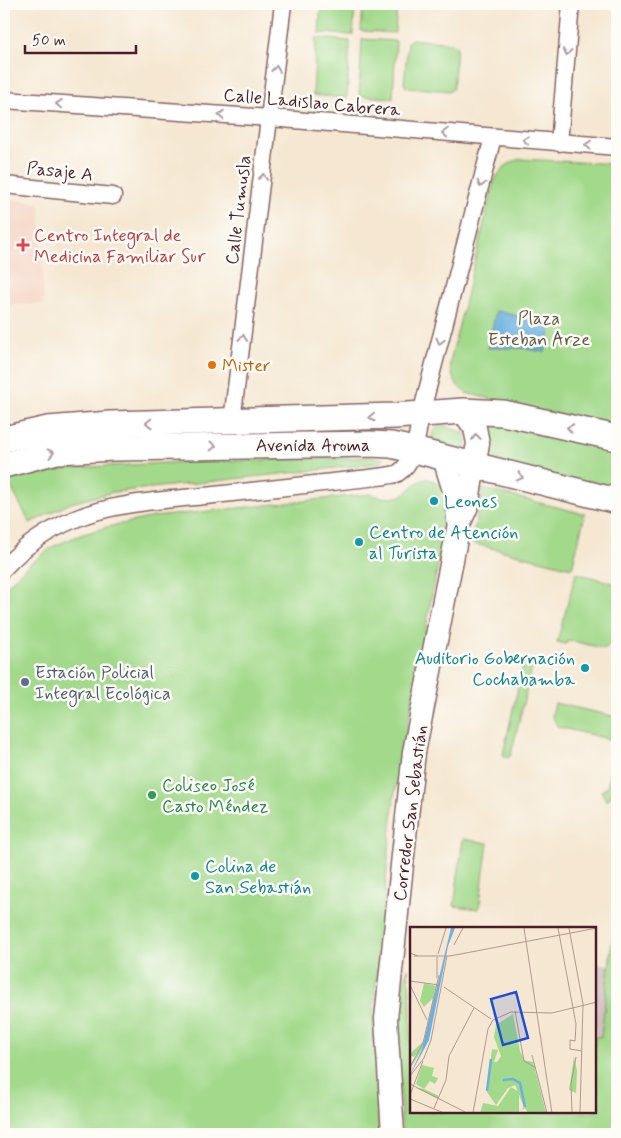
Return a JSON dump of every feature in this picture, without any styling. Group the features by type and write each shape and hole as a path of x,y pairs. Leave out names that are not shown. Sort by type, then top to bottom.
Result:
{"main road":[{"name":"Avenida Aroma","path":"4,439 48,429 110,424 463,411 503,413 617,438"},
{"name":"Avenida Aroma","path":"4,465 57,452 114,448 342,443 391,445 617,501"}],"street":[{"name":"Calle Tumusla","path":"232,421 283,4"},
{"path":"559,143 571,4"},
{"name":"Calle Ladislao Cabrera","path":"4,100 270,118 617,147"},
{"path":"4,568 15,556 46,532 77,518 108,510 154,501 386,476 398,473 409,462 414,450 421,414 493,137"},
{"name":"Pasaje A","path":"4,185 113,196"},
{"name":"Corredor San Sebastián","path":"393,1134 386,1019 414,752 459,524 468,506 478,443 478,435 475,428 463,411"},
{"name":"Corredor San Sebastián","path":"444,458 456,497 459,524"}],"shaded area":[{"name":"Centro Integral de Medicina Familiar Sur","path":"4,198 40,203 44,304 4,305"},
{"path":"596,963 609,965 601,1038 596,1037"}],"green space":[{"path":"321,4 355,4 353,35 319,33"},
{"path":"363,4 397,4 395,33 361,31"},
{"path":"316,38 350,41 347,98 313,95"},
{"path":"362,39 396,41 393,98 359,96"},
{"path":"411,39 452,43 457,47 453,89 449,91 406,87 404,83 408,42"},
{"name":"Plaza Esteban Arze","path":"520,159 617,164 617,428 465,393 456,383 451,372 450,362 494,182 504,167"},
{"path":"494,423 617,449 617,491 484,458 483,424"},
{"path":"442,425 465,433 467,442 462,451 434,444 433,432"},
{"path":"373,457 383,459 381,463 114,492 71,503 30,523 7,480 71,468 185,462"},
{"name":"Colina de San Sebastián","path":"427,479 434,481 443,488 446,497 447,516 394,797 373,1015 379,1134 4,1134 4,588 27,566 54,546 80,535 107,527 154,517 371,494 394,498 403,495 418,482"},
{"path":"483,489 585,514 572,568 471,543"},
{"path":"576,573 617,584 617,640 607,646 606,649 568,640 566,644 557,642"},
{"path":"524,661 533,663 511,755 508,758 503,754"},
{"path":"555,703 617,717 617,741 558,727 552,716"},
{"path":"617,745 617,765 610,798 607,801 601,791 607,787"},
{"path":"463,839 488,843 479,909 454,906"},
{"path":"613,932 617,932 617,1134 402,1134 396,1010 408,968 410,991 410,1113 596,1113 596,1037 601,1037"}],"water":[{"path":"496,311 518,316 527,321 533,320 552,325 545,352 522,348 488,348"}],"place":[{"name":"Centro Integral de Medicina Familiar Sur","path":"23,245"},
{"name":"Mister","path":"212,365"},
{"name":"Leones","path":"434,501"},
{"name":"Centro de Atención al Turista","path":"359,542"},
{"name":"Auditorio Gobernación Cochabamba","path":"585,668"},
{"name":"Estación Policial Integral Ecológica","path":"25,682"},
{"name":"Coliseo José Casto Méndez","path":"152,795"},
{"name":"Colina de San Sebastián","path":"195,876"}]}
